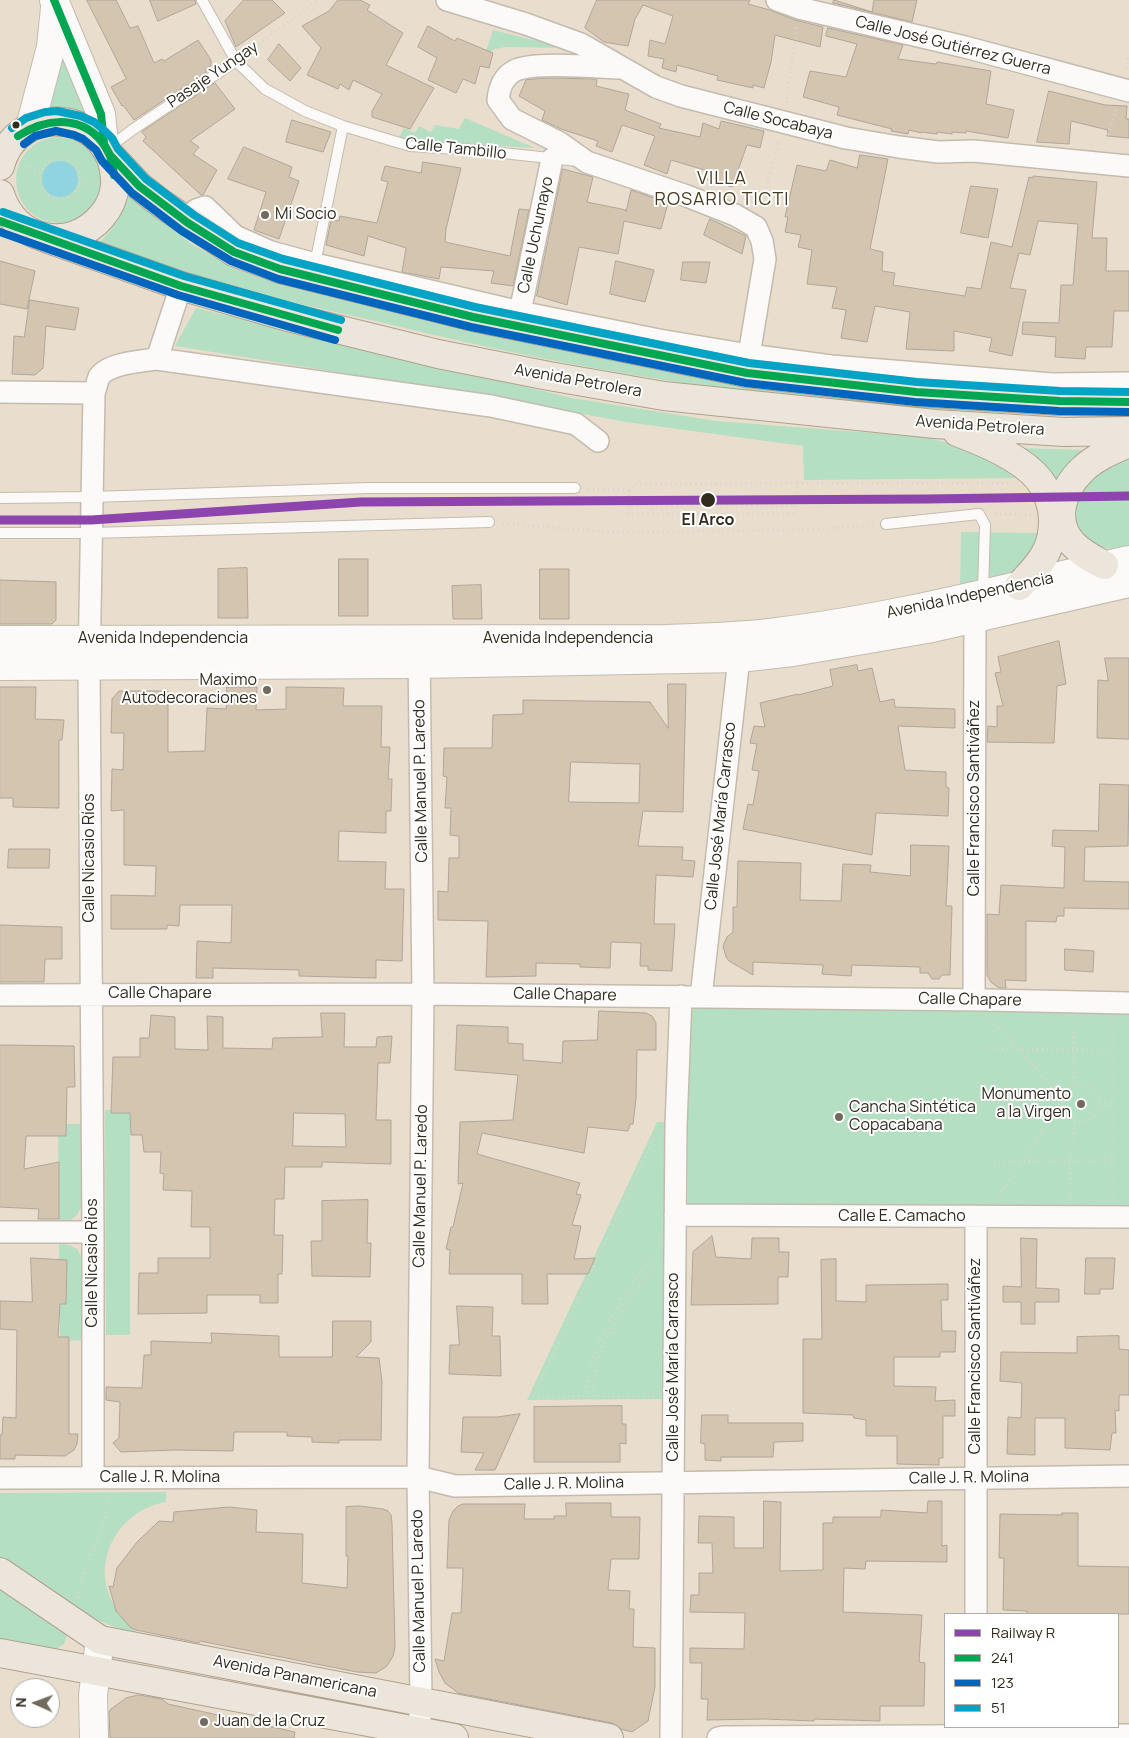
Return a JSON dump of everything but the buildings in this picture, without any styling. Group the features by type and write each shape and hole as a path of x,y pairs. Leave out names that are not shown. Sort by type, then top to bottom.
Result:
{"main road":[{"path":"9,166 7,149 16,133 51,47 55,2"},
{"path":"0,194 9,213 17,222 37,235 60,238 74,236 95,224 106,211 113,195 115,185 114,168 107,150 101,114 55,2"},
{"name":"Avenida Petrolera","path":"16,133 47,122 68,122 88,130 139,186 188,223 234,252 280,269 473,317 742,372 916,392 1060,401 1129,402"},
{"name":"Avenida Petrolera","path":"0,221 181,286 324,326 438,354 549,376 664,396 935,424 1064,432 1129,431"},
{"path":"935,424 982,442 1010,456 1029,470 1044,485 1053,515 1053,533 1047,551 1035,569 1019,586"},
{"path":"1117,563 1082,552 1068,537 1064,531 1062,497 1082,469 1104,454 1129,443"},
{"name":"Avenida Independencia","path":"0,640 89,652 419,652 656,639 793,652 927,630 1019,586 1117,563"},
{"name":"Avenida Independencia","path":"978,604 1129,583"},
{"name":"Avenida Independencia","path":"0,666 89,652"},
{"name":"Avenida Panamericana","path":"0,1572 100,1640 609,1738"},
{"path":"94,1738 95,1672 100,1640"},
{"name":"Avenida Panamericana","path":"0,1653 380,1732 419,1732 454,1738"}],"street":[{"name":"Calle Socabaya","path":"447,0 526,24 581,44 656,87 681,96 846,138 938,152 974,151 1129,166"},
{"name":"Calle José Gutiérrez Guerra","path":"777,0 799,8 965,47 1129,91"},
{"path":"587,162 560,143 512,119 498,100 499,89 506,78 514,71 527,67 580,65 624,69"},
{"name":"Calle Uchumayo","path":"520,312 552,158"},
{"name":"Calle Tambillo","path":"587,162 687,196 734,215 756,227"},
{"path":"188,223 196,210 204,207 235,236 271,252 520,312 658,340 831,366 1052,384 1129,383"},
{"path":"749,355 765,259 762,242 756,227"},
{"path":"157,359 181,286"},
{"name":"Calle Nicasio Ríos","path":"93,1478 89,652 94,393 100,376 116,366 157,359 491,406 576,424 598,441"},
{"path":"0,392 94,393"},
{"name":"Calle Francisco Santiváñez","path":"978,604 980,1007"},
{"name":"Calle José María Carrasco","path":"671,1738 676,1126 691,997 738,647"},
{"name":"Calle Manuel P. Laredo","path":"419,652 423,994 418,1477 421,1701 419,1732"},
{"name":"Calle Chapare","path":"0,995 423,994 691,997 980,1007 1129,1003"},
{"name":"Calle E. Camacho","path":"674,1215 1129,1217"},
{"name":"Calle Francisco Santiváñez","path":"976,1217 976,1613"},
{"path":"0,1232 93,1232"},
{"name":"Calle J. R. Molina","path":"0,1478 418,1477 455,1486 1129,1476"},
{"path":"380,1732 388,1695"},
{"path":"718,1738 976,1734 1129,1735"}],"lane":[{"name":"Calle Tambillo","path":"202,0 236,61 265,89 305,111 343,126 410,146 474,150 587,162"},
{"name":"Pasaje Yungay","path":"107,150 132,130 236,61"},
{"path":"315,264 343,126"},
{"path":"0,498 368,488 575,488"},
{"path":"886,524 979,514 985,525 978,604"},
{"path":"0,533 91,533 488,522"}],"path":[{"name":"Pasaje Yungay","path":"236,61 319,0"},
{"path":"756,227 784,122 799,8"},
{"path":"54,160 67,160 77,170 80,177 79,184 72,196 66,199 54,199 48,196 41,187 39,181 41,172 47,163 54,160"},
{"path":"9,166 41,172"},
{"path":"796,483 796,514 629,514 629,490 635,484 796,483 1018,483 1044,485"},
{"path":"575,488 629,490"},
{"path":"629,506 796,506"},
{"path":"979,514 1032,515"},
{"path":"488,522 608,532 804,530 886,524"},
{"path":"980,1007 1063,1101 1066,1113 1075,1120 1087,1120 1096,1113 1099,1104 1098,1095 1090,1087 1084,1085 1075,1086 1068,1091 1063,1101 995,1202"},
{"path":"1072,1016 1075,1086"},
{"path":"1112,1017 1112,1204"},
{"path":"987,1048 1112,1051"},
{"path":"988,1102 1063,1101"},
{"path":"1099,1104 1112,1104"},
{"path":"1070,1204 1070,1161 1075,1120"},
{"path":"674,1396 533,1397 660,1126 676,1126"},
{"path":"989,1164 1022,1161 1112,1160"},
{"path":"586,1396 589,1371 598,1343 626,1292 658,1251"},
{"path":"594,1396 595,1376 616,1321 638,1288 658,1263"},
{"path":"77,1606 86,1567 106,1518 107,1497"}],"green space":[{"path":"493,30 566,48 505,47 492,50 484,57"},
{"path":"59,41 93,118 46,111"},
{"path":"465,118 535,148 398,140 404,128 415,133 419,126 431,132 435,125 459,129"},
{"path":"51,137 67,137 76,140 90,149 99,163 102,180 99,197 90,211 76,220 67,223 51,223 35,216 23,204 16,188 16,172 23,156 35,144"},
{"path":"130,194 190,243 230,266 263,279 424,319 1129,414 1129,417 1026,414 873,405 771,395 635,375 467,342 245,291 100,243 111,229"},
{"path":"196,308 572,398 716,421 924,437 973,453 1018,478 804,480 803,446 626,422 492,397 175,346"},
{"path":"1022,448 1082,450 1062,470 1055,482"},
{"path":"1129,457 1129,546 1113,549 1091,543 1077,535 1070,508 1072,496 1084,482"},
{"path":"961,532 1045,533 1016,574 960,589"},
{"path":"706,1001 966,1011 1129,1014 1129,1211 689,1206 688,1021 694,1008"},
{"path":"105,1110 130,1110 130,1335 106,1335"},
{"path":"657,1122 667,1122 666,1399 527,1400"},
{"path":"58,1124 83,1124 84,1202 77,1215 68,1222 59,1225"},
{"path":"59,1243 77,1249 84,1261 85,1340 60,1341"},
{"path":"166,1492 166,1502 145,1509 127,1521 115,1537 107,1555 105,1575 109,1594 119,1612 136,1627 134,1635 83,1614 0,1558 0,1493"},
{"path":"0,1585 65,1632 67,1636 64,1644 56,1649 48,1649 0,1640"}],"water":[{"path":"60,161 72,167 78,179 72,191 60,197 48,191 42,179 48,167"}],"rail line":[{"name":"R","path":"0,520 91,520 361,502 1129,496"}],"transit line":[{"name":"241","path":"54,0 101,114 104,144 110,155 139,186 188,223 234,252 280,269 473,317 747,373 916,392 1060,401 1129,402"},
{"name":"51","path":"12,128 26,118 45,112 57,111 81,116 94,122 105,131 112,138 118,149 146,179 194,215 238,243 283,259 475,307 749,363 917,382 1060,391 1129,392"},
{"name":"241","path":"18,136 31,129 57,122 82,126 93,133 102,143 110,156 114,175"},
{"name":"123","path":"24,144 35,136 56,131 83,139 96,150 102,161 132,193 182,231 231,261 278,279 471,327 746,383 915,402 1059,411 1129,412"},
{"name":"51","path":"3,212 184,276 341,320"},
{"name":"241","path":"0,221 181,286 338,330"},
{"name":"123","path":"0,232 178,295 335,340"}],"place":[{"name":"Mi Socio","path":"265,215"},
{"name":"El Arco","path":"708,500"},
{"name":"Maximo Autodecoraciones","path":"267,690"},
{"name":"Monumento a la Virgen","path":"1081,1104"},
{"name":"Cancha Sintética Copacabana","path":"839,1117"},
{"name":"Juan de la Cruz","path":"204,1722"}],"district":[{"name":"VILLA ROSARIO TICTI","path":"722,189"}]}
